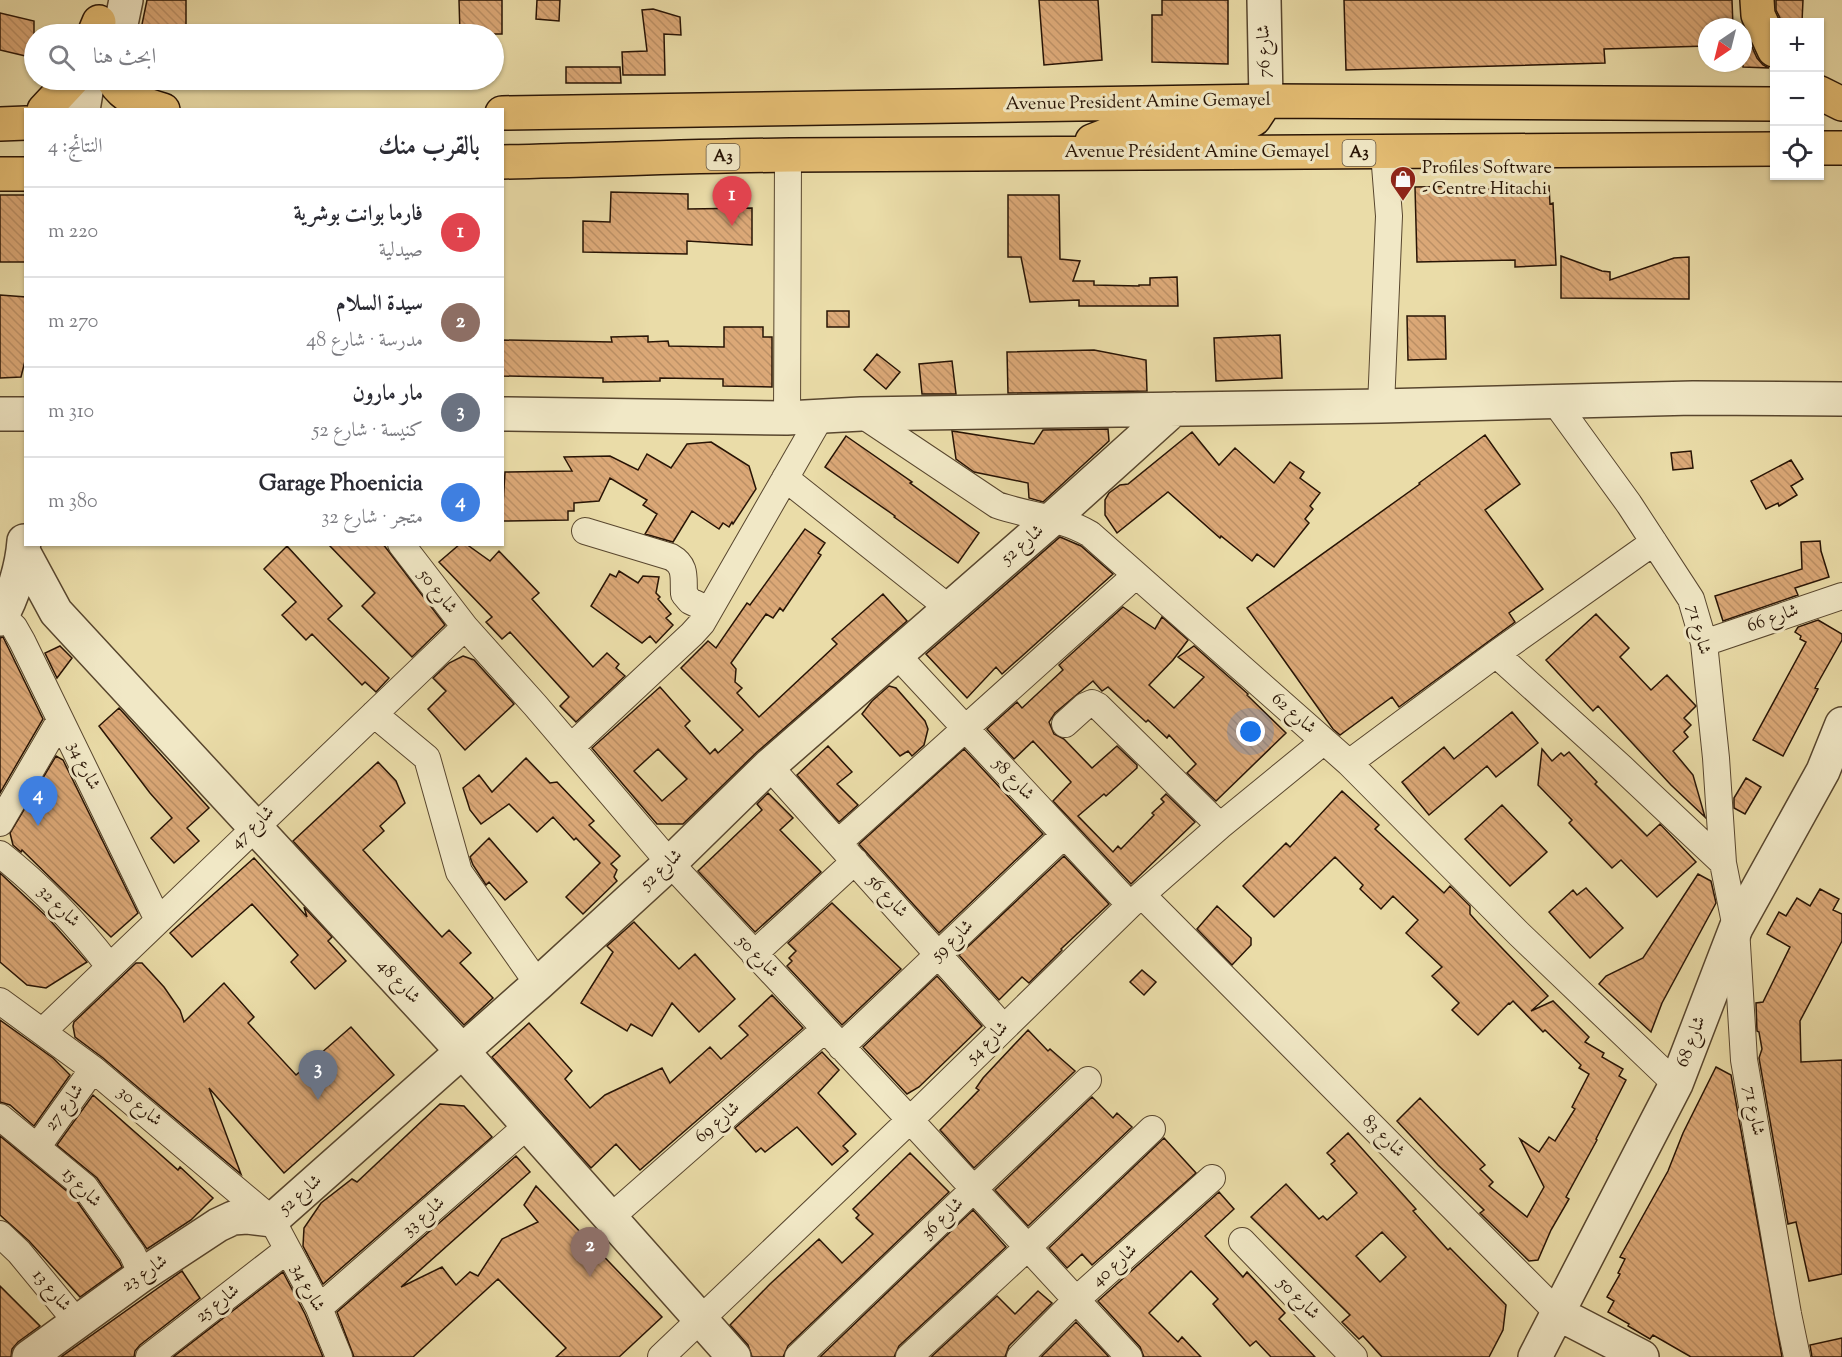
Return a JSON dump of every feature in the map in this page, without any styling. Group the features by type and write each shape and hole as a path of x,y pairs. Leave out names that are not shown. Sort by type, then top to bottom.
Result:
{"highway":[{"path":"1757,0 1758,15 1770,41"},
{"path":"46,108 63,90"},
{"path":"120,90 132,100 157,108"},
{"path":"1824,95 1842,104"},
{"name":"Avenue President Amine Gemayel","path":"504,113 1266,101 1770,104"},
{"path":"1074,152 1106,134 1118,131 1242,125 1254,119 1266,101"},
{"path":"1824,104 1842,104"},
{"path":"0,124 24,123"},
{"path":"1824,148 1842,148"},
{"name":"Avenue Président Amine Gemayel","path":"788,155 1770,149"},
{"name":"A3","path":"504,162 788,155"},
{"path":"0,174 24,174"}],"street":[{"path":"103,24 126,0"},
{"name":"شارع 76","path":"1264,0 1266,101"},
{"path":"83,108 86,90"},
{"path":"106,108 110,90"},
{"path":"1381,406 1389,216 1384,153"},
{"path":"787,418 788,155"},
{"path":"504,414 787,418 861,414 1381,406 1693,398 1842,399"},
{"name":"شارع 71","path":"1555,402 1654,542 1691,599 1704,643 1716,758 1723,863 1736,928 1744,1060 1797,1357"},
{"name":"شارع 52","path":"272,1220 538,984 670,863 770,766 1053,519 1174,409"},
{"path":"0,414 24,414"},
{"name":"شارع 62","path":"861,414 997,505 1017,512 1075,525 1090,534 1349,763 1518,933 1676,1084"},
{"path":"571,747 702,623 821,416"},
{"path":"785,478 950,609"},
{"path":"585,531 678,561 685,576 684,594 690,602 709,610"},
{"path":"24,541 3,613 56,612"},
{"path":"1349,763 1496,654 1654,542"},
{"name":"شارع 48","path":"26,546 56,612 463,1052 734,1357"},
{"name":"شارع 50","path":"403,546 465,627 670,863 1128,1357"},
{"path":"754,954 847,852 965,729 1136,575"},
{"name":"شارع 66","path":"1704,643 1842,596"},
{"name":"شارع 34","path":"3,613 22,641 158,920"},
{"name":"شارع 47","path":"43,1031 465,627"},
{"path":"1496,654 1723,863"},
{"name":"شارع 58","path":"897,655 1064,835 1136,900"},
{"path":"1065,724 1085,706 1092,703 1098,706 1220,826"},
{"path":"374,714 427,758 459,872 538,984"},
{"path":"0,823 60,720"},
{"name":"شارع 68","path":"1536,1357 1676,1084 1736,928 1823,771 1842,724"},
{"name":"شارع 54","path":"661,1357 910,1120 1136,900 1220,826 1324,741"},
{"name":"شارع 56","path":"770,766 1004,1028"},
{"name":"شارع 59","path":"833,1038 939,955 1064,835"},
{"name":"شارع 32","path":"0,854 54,900 109,966"},
{"name":"شارع 83","path":"1136,900 1559,1314 1642,1357"},
{"name":"شارع 30","path":"0,1001 93,1069 272,1220"},
{"name":"شارع 69","path":"611,1217 833,1038"},
{"name":"شارع 27","path":"38,1146 93,1069"},
{"name":"شارع 36","path":"798,1357 1088,1080"},
{"name":"شارع 15","path":"0,1117 85,1187 132,1253 142,1275"},
{"name":"شارع 33","path":"319,1308 528,1125"},
{"path":"909,1357 1028,1248 1152,1129"},
{"name":"شارع 40","path":"1020,1357 1076,1300 1212,1178"},
{"name":"شارع 23","path":"29,1357 76,1321 218,1225 233,1218 272,1220"},
{"name":"شارع 34","path":"272,1220 319,1308 339,1357"},
{"name":"شارع 13","path":"0,1234 19,1252 76,1321"},
{"name":"شارع 50","path":"1242,1241 1354,1357"},
{"name":"شارع 25","path":"149,1357 287,1250"}],"building":[{"path":"147,0 186,0 186,24 142,24"},
{"path":"459,0 502,0 502,24 460,24"},
{"path":"537,0 560,0 559,21 536,19"},
{"path":"1039,0 1098,0 1102,60 1044,65"},
{"path":"1162,0 1228,0 1228,64 1152,62 1152,15 1162,15"},
{"path":"1344,0 1732,0 1733,18 1698,18 1698,46 1604,49 1605,63 1346,70"},
{"path":"1776,0 1803,0 1802,18 1780,18 1776,10"},
{"path":"653,9 680,17 681,35 664,34 665,75 623,75 622,52 647,51 642,10"},
{"path":"0,13 34,21 34,24 24,24 24,56 0,50"},
{"path":"1752,47 1757,58 1769,68 1752,67"},
{"path":"566,67 620,67 621,83 566,83"},
{"path":"1468,186 1468,190 1549,186 1550,204 1553,203 1556,265 1515,267 1515,260 1417,262 1415,187"},
{"path":"611,192 688,194 688,209 752,208 752,245 687,241 687,254 583,252 583,221 610,222"},
{"path":"0,195 24,195 24,262 0,262"},
{"path":"1008,195 1059,195 1060,259 1080,261 1073,281 1094,281 1094,285 1139,286 1150,285 1150,278 1177,277 1178,306 1079,306 1079,300 1030,302 1021,257 1008,257"},
{"path":"1561,256 1610,272 1610,280 1674,258 1689,257 1689,299 1561,298"},
{"path":"0,295 24,297 24,365 21,377 0,378"},
{"path":"827,311 849,311 849,327 827,327"},
{"path":"1407,316 1445,316 1446,359 1408,360"},
{"path":"724,327 763,327 763,337 772,337 772,387 723,386 723,379 660,378 660,381 603,382 603,378 504,376 504,340 612,342 611,337 648,336 648,342 668,341 669,346 724,347"},
{"path":"1280,335 1282,378 1216,381 1214,338"},
{"path":"1094,350 1146,360 1147,391 1008,393 1007,352"},
{"path":"877,354 900,372 886,389 864,370"},
{"path":"952,361 956,394 922,394 919,364"},
{"path":"1108,429 1109,441 1043,502 1029,498 1028,483 974,472 956,459 952,431 1034,444 1043,430"},
{"path":"1192,432 1219,465 1235,448 1274,483 1290,462 1304,472 1300,478 1320,493 1310,506 1313,509 1305,519 1309,523 1274,567 1257,554 1252,561 1221,536 1220,538 1168,492 1117,533 1105,515 1105,500 1109,493 1120,485 1128,484"},
{"path":"1485,435 1520,484 1485,510 1543,589 1509,613 1515,622 1399,707 1392,697 1340,735 1333,729 1247,608"},
{"path":"846,436 979,533 958,563 825,467"},
{"path":"711,442 749,466 756,489 729,527 723,523 719,529 692,511 673,542 645,534 657,514 643,505 647,500 610,478 599,501 574,503 574,511 568,511 568,520 504,521 505,472 572,471 564,457 610,456 638,470 647,454 671,468 687,444"},
{"path":"1691,451 1693,468 1673,470 1671,453"},
{"path":"1791,460 1803,479 1791,486 1797,495 1779,506 1778,503 1766,509 1751,481"},
{"path":"805,529 825,543 818,553 821,555 783,611 780,608 773,618 766,614 731,663 736,669 735,682 742,688 737,693 759,717 837,644 832,639 883,594 907,621 757,752 683,824 657,824 592,748 660,687 690,721 685,726 710,754 715,749 718,753 743,730 681,668 708,641 716,648 747,603 750,605","holes":["658,749 687,779 662,801 634,771"]},
{"path":"1060,537 1081,546 1113,574 1002,674 996,667 967,698 926,654"},
{"path":"1820,541 1829,577 1795,588 1798,595 1723,621 1715,596 1802,569 1801,542"},
{"path":"287,546 342,606 328,619 389,678 376,692 365,682 362,685 312,634 306,640 282,615 296,602 264,569"},
{"path":"330,546 385,546 445,625 412,657 362,606 375,593"},
{"path":"458,546 469,546 490,561 499,551 539,593 532,599 593,667 607,653 619,664 616,668 625,676 576,722 560,706 569,697 510,632 502,639 486,622 492,617 439,562"},
{"path":"619,571 638,583 643,576 659,577 656,593 660,597 658,599 671,614 666,618 673,625 656,643 650,636 642,643 591,606 610,574 616,577"},
{"path":"1123,607 1155,629 1162,617 1188,640 1149,685 1174,708 1204,677 1178,657 1194,646 1248,694 1286,733 1216,801 1187,773 1196,764 1169,735 1167,738 1148,720 1146,722 1108,687 1102,691 1093,681 1055,713 1049,722 1054,734 1064,739 1092,768 1117,746 1137,765 1137,768 1106,796 1104,794 1078,816 1113,852 1118,846 1121,849 1154,815 1152,813 1164,802 1161,799 1166,794 1195,822 1131,884 1053,801 1071,782 1033,741 1014,759 987,729 1017,702 1022,708 1063,670 1059,665"},
{"path":"1596,614 1629,648 1620,657 1651,690 1667,675 1696,706 1684,718 1691,725 1684,732 1688,737 1673,751 1693,775 1705,817 1671,785 1598,706 1593,711 1546,660"},
{"path":"1818,620 1842,634 1842,640 1815,688 1818,689 1783,756 1753,740 1806,642 1800,639 1801,636 1795,632 1798,627"},
{"path":"3,637 43,719 0,793 0,638"},
{"path":"60,646 72,658 57,678 45,653"},
{"path":"463,656 474,660 514,704 465,750 428,709 446,691 433,678 449,663"},
{"path":"889,686 896,688 925,721 928,729 924,745 912,756 908,751 900,756 862,714 872,701"},
{"path":"119,708 209,808 187,828 199,841 174,863 151,838 172,818 99,726"},
{"path":"1512,712 1538,743 1496,777 1487,766 1429,815 1402,782 1444,747 1454,759"},
{"path":"828,746 852,772 837,784 858,805 839,822 797,775"},
{"path":"964,749 1043,834 939,933 859,844"},
{"path":"1542,749 1552,761 1561,753 1564,756 1569,752 1597,782 1595,784 1647,836 1660,824 1696,862 1657,897 1621,860 1612,868 1569,823 1572,820 1538,785"},
{"path":"56,756 63,760 138,913 111,937 22,850 21,852 13,845 10,833"},
{"path":"526,758 550,783 557,782 594,821 589,825 620,856 611,864 617,870 614,877 617,881 583,914 566,897 600,863 576,838 574,840 553,817 537,832 509,804 481,824 470,810 463,788 479,775 492,792"},
{"path":"378,762 396,781 405,803 380,826 384,831 363,850 442,937 449,930 471,953 460,963 493,998 464,1025 293,841"},
{"path":"1746,778 1761,787 1745,814 1734,808 1734,798"},
{"path":"1342,791 1379,825 1375,829 1444,893 1450,886 1470,906 1470,914 1478,923 1548,996 1531,1011 1553,1001 1589,1037 1585,1042 1604,1053 1602,1057 1623,1069 1619,1076 1626,1080 1566,1197 1569,1199 1551,1230 1538,1260 1529,1261 1480,1213 1484,1210 1397,1121 1420,1098 1485,1165 1480,1169 1493,1182 1489,1186 1527,1217 1544,1187 1520,1139 1539,1152 1549,1137 1555,1141 1575,1109 1572,1107 1589,1074 1579,1068 1581,1065 1545,1030 1543,1032 1513,1001 1478,1035 1452,1010 1459,1003 1432,976 1442,967 1406,933 1418,920 1393,896 1381,909 1360,889 1363,885 1335,857 1274,917 1243,886 1286,843 1290,847"},
{"path":"768,793 793,818 780,830 821,872 755,932 698,871 762,810 757,804"},
{"path":"1502,805 1547,852 1510,886 1465,839"},
{"path":"489,838 527,882 505,900 489,882 486,885 470,857"},
{"path":"1064,856 1109,904 1029,983 1022,977 999,1000 959,955"},
{"path":"254,858 307,917 304,907 332,937 328,941 346,961 315,989 291,962 298,955 252,904 192,957 170,933"},
{"path":"0,873 47,917 87,962 46,988 27,985 0,962"},
{"path":"1698,874 1711,881 1716,903 1662,1003 1651,1032 1599,984 1606,976 1643,958"},
{"path":"1586,888 1623,928 1590,958 1549,912 1573,890 1577,895"},
{"path":"1820,889 1839,899 1833,910 1842,914 1842,941 1800,1021 1801,1062 1842,1060 1842,1274 1809,1281 1796,1222 1788,1224 1759,1058 1762,1049 1757,1031 1756,1003 1763,1002 1790,947 1767,934 1779,912 1786,916 1797,898 1810,906"},
{"path":"832,903 901,969 842,1025 787,966 792,961 789,958 796,951 788,943"},
{"path":"1217,906 1251,938 1251,945 1232,965 1197,929"},
{"path":"634,922 679,969 695,954 735,999 699,1032 672,1003 652,1036 631,1024 627,1031 581,1003 613,952 607,946"},
{"path":"136,963 142,963 164,987 180,1010 184,1022 224,983 254,1017 248,1023 296,1075 351,1027 394,1075 284,1173 209,1088 241,1174 75,1037 74,1022"},
{"path":"1142,970 1156,982 1144,995 1130,982"},
{"path":"937,976 982,1026 919,1087 907,1094 863,1047"},
{"path":"772,995 803,1028 640,1170 616,1144 591,1168 492,1057 529,1023 572,1071 565,1079 590,1108 605,1095 662,1068 670,1083 710,1047 721,1059 748,1035 739,1026"},
{"path":"0,1020 53,1058 70,1075 34,1126 10,1105 0,1102"},
{"path":"1028,1030 1048,1051 1050,1049 1075,1071 974,1168 940,1130 979,1090 976,1088 983,1078"},
{"path":"822,1052 839,1070 818,1093 856,1134 843,1146 848,1151 832,1165 797,1127 765,1152 761,1148 756,1152 735,1128"},
{"path":"1716,1067 1731,1075 1782,1357 1691,1357 1653,1335 1650,1339 1608,1312 1614,1301 1607,1297 1620,1274 1618,1273 1625,1259 1620,1257 1668,1171 1683,1133"},
{"path":"93,1095 178,1170 180,1167 213,1198 191,1220 147,1249 97,1178 57,1145"},
{"path":"1092,1097 1113,1118 1117,1113 1132,1127 1028,1226 995,1190"},
{"path":"440,1104 464,1106 492,1137 323,1284 303,1246 304,1228 321,1203 352,1179 357,1182"},
{"path":"1348,1133 1416,1209 1413,1211 1448,1250 1450,1248 1506,1305 1503,1330 1489,1357 1382,1357 1363,1336 1359,1339 1342,1322 1350,1315 1251,1217 1286,1184 1319,1219 1323,1216 1327,1220 1357,1193 1331,1164 1335,1161 1327,1153","holes":["1382,1232 1406,1257 1380,1282 1356,1256"]},
{"path":"0,1136 74,1197 122,1267 80,1297 29,1241 0,1215"},
{"path":"1164,1138 1196,1173 1092,1265 1082,1254 1067,1268 1049,1248"},
{"path":"910,1153 949,1192 788,1346 783,1357 752,1357 748,1345 730,1325 819,1239 842,1263 873,1234 856,1218 859,1215 853,1209"},
{"path":"516,1156 530,1172 401,1287 442,1267 456,1285 470,1272 478,1276 502,1239 538,1222 524,1205 536,1186 662,1317 619,1357 556,1357 566,1348 498,1279 413,1357 354,1357 337,1312"},
{"path":"1219,1192 1234,1209 1205,1236 1243,1277 1247,1272 1285,1313 1279,1319 1315,1357 1271,1357 1256,1341 1250,1346 1213,1304 1218,1299 1191,1271 1149,1313 1178,1342 1182,1337 1201,1357 1144,1357 1140,1347 1098,1301"},
{"path":"973,1210 1006,1247 899,1346 894,1357 820,1357"},
{"path":"182,1271 200,1298 140,1345 134,1357 61,1357"},
{"path":"283,1272 305,1314 323,1357 173,1357"},
{"path":"0,1286 40,1326 18,1342 12,1349 11,1357 0,1357"},
{"path":"1038,1291 1052,1303 1009,1346 1005,1357 931,1357 997,1296 1015,1314"},
{"path":"1076,1322 1109,1357 1041,1357"},
{"path":"1842,1338 1842,1357 1812,1357 1810,1345"}],"place":[{"name":"Profiles Software - Centre Hitachi","path":"1403,202"},
{"name":"فارما بوانت بوشرية","path":"732,226"},
{"name":"Garage Phoenicia","path":"38,826"},
{"name":"مار مارون","path":"318,1100"},
{"name":"سيدة السلام","path":"590,1277"}]}
